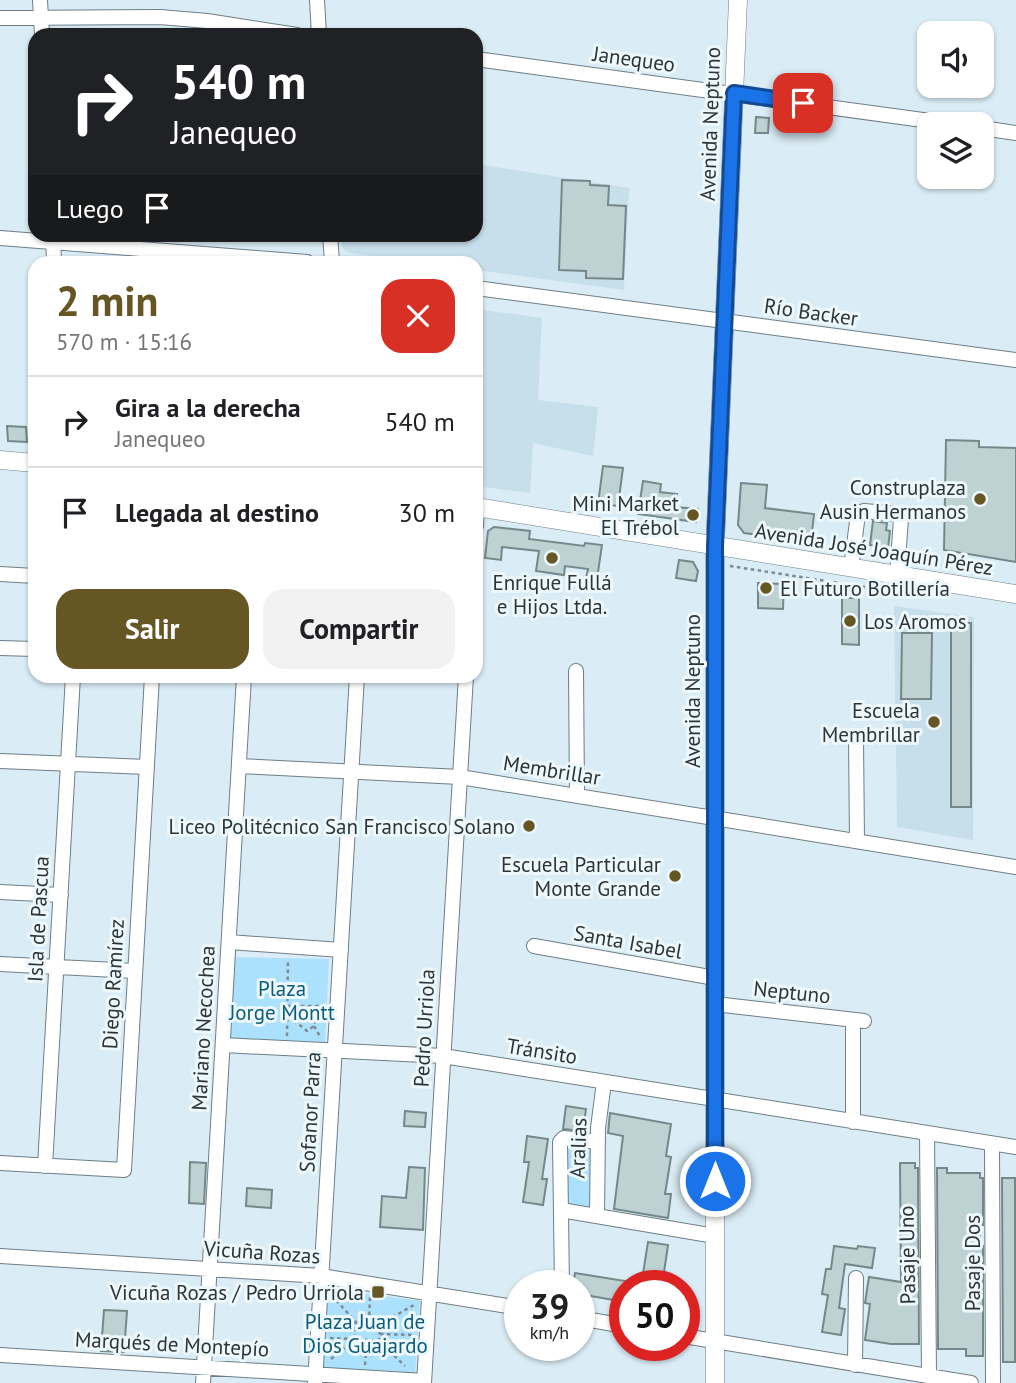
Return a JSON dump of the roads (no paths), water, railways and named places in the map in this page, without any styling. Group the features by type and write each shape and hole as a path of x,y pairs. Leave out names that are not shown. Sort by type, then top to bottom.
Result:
{"main road":[{"name":"Avenida Neptuno","path":"715,1383 715,555 738,0"},
{"path":"0,460 28,462"},
{"name":"Avenida José Joaquín Pérez","path":"483,508 715,555 851,568 1016,594"}],"street":[{"path":"40,0 42,28"},
{"path":"317,0 319,28"},
{"path":"0,18 41,18 124,10 250,28"},
{"name":"Janequeo","path":"483,60 917,119"},
{"path":"994,130 1016,133"},
{"path":"0,238 28,238"},
{"path":"81,242 177,256"},
{"name":"Río Backer","path":"483,289 1016,360"},
{"path":"851,568 858,514 864,511 898,514 901,518 897,575"},
{"path":"0,574 28,576"},
{"path":"0,648 28,649"},
{"path":"576,671 577,795"},
{"name":"Isla de Pascua","path":"45,1166 73,683"},
{"name":"Diego Ramírez","path":"0,1163 124,1170 152,683"},
{"name":"Mariano Necochea","path":"204,1383 244,683"},
{"name":"Sofanor Parra","path":"315,1378 357,683"},
{"name":"Pedro Urriola","path":"424,1382 425,1297 466,683"},
{"path":"856,737 856,841"},
{"path":"0,761 147,767"},
{"name":"Membrillar","path":"239,766 460,777 1016,867"},
{"path":"0,892 61,895"},
{"path":"229,942 341,950"},
{"name":"Santa Isabel","path":"534,946 715,978"},
{"path":"0,964 135,971"},
{"name":"Neptuno","path":"715,1004 859,1020 853,1122"},
{"name":"Tránsito","path":"223,1045 443,1056 1016,1147"},
{"name":"Aralias","path":"597,1216 598,1142 604,1082"},
{"name":"Pasaje Uno","path":"927,1133 929,1377"},
{"path":"562,1270 560,1142 564,1139 598,1142"},
{"name":"Pasaje Dos","path":"992,1144 993,1383"},
{"path":"561,1210 715,1236"},
{"name":"Vicuña Rozas","path":"0,1256 321,1276 425,1297 504,1306"},
{"path":"855,1365 856,1278"},
{"path":"700,1339 971,1383"},
{"name":"Marqués de Montepío","path":"0,1355 204,1366 315,1378 424,1382"}],"place":[{"name":"Construplaza Ausin Hermanos","path":"980,499"},
{"name":"Mini Market El Trébol","path":"693,515"},
{"name":"Enrique Fullá e Hijos Ltda.","path":"552,558"},
{"name":"El Futuro Botillería","path":"766,588"},
{"name":"Los Aromos","path":"850,621"},
{"name":"Escuela Membrillar","path":"934,722"},
{"name":"Liceo Politécnico San Francisco Solano","path":"529,826"},
{"name":"Escuela Particular Monte Grande","path":"675,876"},
{"name":"Vicuña Rozas / Pedro Urriola","path":"378,1292"}],"park label":[{"name":"Plaza Jorge Montt","path":"282,1000"},
{"name":"Plaza Juan de Dios Guajardo","path":"365,1333"}]}
